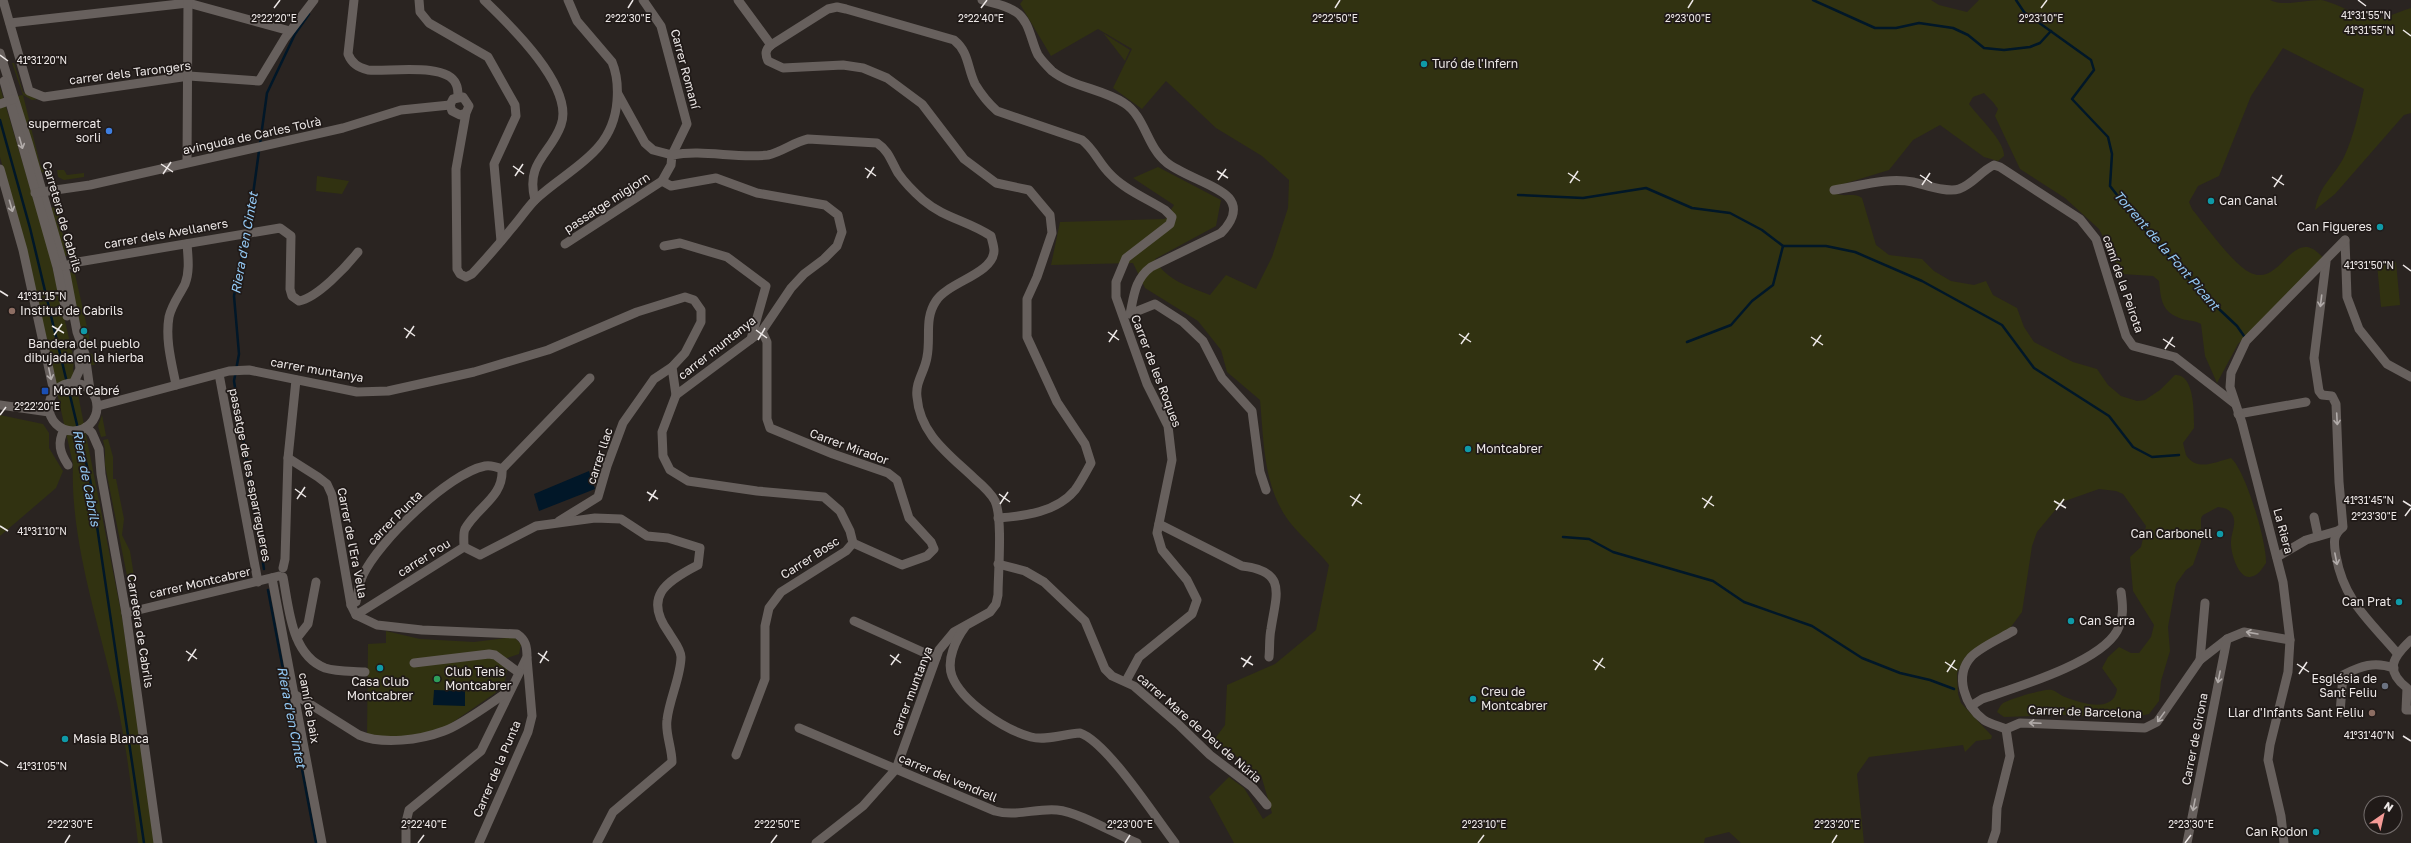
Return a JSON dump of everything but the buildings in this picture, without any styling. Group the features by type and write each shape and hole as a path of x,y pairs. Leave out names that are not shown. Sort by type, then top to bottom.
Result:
{"street":[{"path":"3,0 10,23 188,2 290,31 314,0"},
{"path":"354,0 348,54 351,62 368,70 428,70 446,74 456,83 458,96"},
{"path":"420,0 420,12 429,23 488,57 514,105 516,116 494,164 501,241"},
{"path":"484,0 512,27 557,87 562,108 561,125 537,164 533,190 535,200"},
{"path":"466,113 455,114 450,105 453,99 458,96 466,98 469,103 456,169 457,269 460,274 466,277 472,274 535,200 571,173 605,141 616,118 618,94 615,70 612,62 577,21 568,0"},
{"name":"Carrer Romaní","path":"643,0 661,26 688,124 672,155"},
{"path":"738,0 772,45 767,49 766,55 768,61 774,66 790,68 843,65 863,68 887,78 922,104 964,159 996,183 1029,190 1050,215 1052,233 1037,277 1027,299 1027,337 1058,402 1085,444 1091,463 1075,490 1059,504 1022,516 998,518"},
{"path":"982,0 1008,7 1018,13 1033,40 1038,54 1045,64 1060,75 1125,103 1136,115 1157,153 1165,162 1222,193 1232,204 1231,220 1221,233 1151,267 1142,274 1136,286 1127,330"},
{"path":"187,162 189,76 188,2"},
{"name":"Carrer de les Roques","path":"772,45 828,9 837,7 954,40 962,47 968,58 976,84 988,103 997,111 1082,140 1091,147 1102,167 1112,177 1165,210 1172,216 1170,224 1134,250 1126,258 1120,268 1116,282 1116,297 1147,384 1168,426 1172,460 1157,534 1162,550 1187,580 1197,600 1192,614 1139,657 1126,681"},
{"name":"carrer dels Tarongers","path":"10,23 29,90 36,95 44,97 189,76 259,81 290,31"},
{"name":"Carretera de Cabrils","path":"0,53 7,101"},
{"name":"Carretera de Cabrils","path":"0,65 7,101 64,266 77,332 85,354 90,390"},
{"path":"618,94 645,143 653,150 672,155 671,166 662,182"},
{"name":"avinguda de Carles Tolrà","path":"39,193 90,185 359,124 401,110 450,105"},
{"name":"carrer muntanya","path":"672,155 690,152 769,154 797,141 808,139 877,143 885,148 898,172 909,187 938,212 956,220 974,225 991,236 994,252 986,266 948,288 936,301 928,321 928,355 917,384 917,398 928,432 934,441 983,486 995,502 998,518 998,595 996,604 982,617 954,632 939,650 896,769 863,806 816,843"},
{"name":"camí de la Peirota","path":"1834,190 1884,181 1911,182 1957,190 1979,178 1988,167 1994,165 2000,167 2080,219 2096,239 2126,336 2133,346 2175,357 2234,403"},
{"path":"0,169 23,250 54,392"},
{"name":"carrer muntanya","path":"98,406 219,374 249,370 357,392 395,390 474,372 548,350 637,312 685,297 694,300 701,310 701,322 685,353 672,367 676,395 762,331 791,288 804,274 824,259 837,246 842,232 838,216 825,205 757,193 716,178 671,186 662,182"},
{"name":"passatge migjorn","path":"565,244 662,182"},
{"name":"Carretera de Cabrils","path":"39,193 80,358 80,369 74,382"},
{"name":"carrer dels Avellaners","path":"64,266 78,262 280,228 291,236 290,289 292,296 299,301 308,299 348,265 358,252"},
{"name":"La Riera","path":"2284,843 2281,816 2268,760 2270,745 2288,672 2290,640 2283,582 2230,387 2231,373 2246,341 2326,262 2345,240 2347,297 2359,329 2387,364 2411,377"},
{"path":"664,246 680,243 727,257 766,286 751,339"},
{"path":"176,385 169,347 169,318 173,302 185,284 188,272 187,244"},
{"path":"2277,557 2318,536 2337,531 2343,527 2339,482 2336,404 2332,396 2322,395 2319,391 2314,358 2326,262"},
{"path":"1130,314 1156,304 1183,322 1203,342 1222,378 1252,411 1260,472 1266,490"},
{"name":"Carrer Mirador","path":"762,331 767,342 766,419 770,428 833,454 888,472 897,480 909,518 930,542 934,549 927,556 902,565 853,543"},
{"name":"carrer llac","path":"556,523 598,497 607,466 623,423 654,379 672,367"},
{"name":"passatge de les esparregueres","path":"219,374 258,582"},
{"path":"502,470 590,378"},
{"name":"camí de baix","path":"296,380 288,458 285,559 279,575 294,694 322,843"},
{"path":"74,382 90,390 98,406 95,418 86,428 72,431 64,430 52,420 48,405 54,392 66,383 74,382"},
{"name":"Carrer Bosc","path":"676,395 662,432 663,456 670,470 688,481 757,491 824,498 840,511 850,531 853,543 846,551 781,592 769,608 765,626 765,679 736,755"},
{"path":"2238,414 2306,402"},
{"path":"0,405 49,412"},
{"name":"Carretera de Cabrils","path":"86,428 92,433 99,449 103,487 126,613 158,843"},
{"path":"64,430 59,445 61,455 68,465"},
{"name":"Carrer de l'Era Vella","path":"288,458 327,484 332,495 351,605 356,615 377,625 422,630 517,634 525,640 527,652"},
{"name":"carrer Punta","path":"351,605 356,602 362,575 373,558 423,504 465,473 486,466 502,470"},
{"name":"carrer Pou","path":"356,615 464,547 464,530 497,492 503,478 502,470"},
{"path":"2314,517 2318,536"},
{"path":"464,547 480,555 536,526 595,518 621,519 647,536 668,538 700,548 698,565 669,582 659,594 656,606 660,620 675,642 681,657 667,721 672,752 672,762 613,812 597,843"},
{"path":"1159,524 1242,566 1253,567 1272,576 1276,581 1277,602 1271,629 1269,657"},
{"path":"2337,531 2333,541 2344,587 2353,603 2397,653"},
{"name":"carrer Mare de Deu de Núria","path":"998,564 1025,571 1044,582 1086,621 1105,669 1112,676 1126,681 1178,724 1210,756 1252,787 1267,806"},
{"path":"279,575 297,638 305,654 326,668 365,672"},
{"name":"carrer Montcabrer","path":"126,613 258,582 279,575"},
{"path":"297,638 308,624 316,582"},
{"path":"1971,706 1982,699 2068,668 2100,647 2117,631 2123,613 2121,592"},
{"path":"2200,660 2205,604"},
{"path":"854,621 936,658"},
{"path":"966,626 960,635 950,662 952,675 957,684 974,704 991,717 1031,737 1080,733 1087,736 1106,751 1175,843"},
{"path":"1992,843 1996,831 1997,808 2010,756 2006,729 1983,719 1971,706 1964,693 1965,665 1972,656 2012,631"},
{"name":"Carrer de Barcelona","path":"2006,729 2020,723 2145,728 2157,722 2200,660 2227,639 2244,632 2290,640"},
{"name":"Carrer de Girona","path":"2187,843 2227,639"},
{"path":"2411,640 2397,653 2393,663 2401,684 2407,688 2406,710 2411,710"},
{"path":"406,843 406,822 409,810 481,752 527,652"},
{"name":"Carrer de la Punta","path":"479,843 528,732 532,716 527,652"},
{"path":"414,663 489,654 495,655 518,672"},
{"path":"2340,713 2343,675 2359,667 2372,664 2383,664 2394,668"},
{"path":"294,694 359,735 369,739 408,739 444,731 510,691"},
{"path":"482,708 498,717"},
{"name":"carrer del vendrell","path":"799,728 995,811 1012,814 1055,810 1068,812 1137,843"}],"shaded area":[{"path":"1023,0 1931,0 1939,5 1967,12 1979,0 2270,0 2288,3 2321,0 2335,4 2363,16 2379,18 2411,8 2411,113 2404,115 2335,194 2315,210 2323,187 2340,164 2348,149 2364,89 2283,48 2251,96 2219,176 2198,186 2189,202 2192,209 2219,243 2235,261 2249,272 2260,275 2270,272 2295,251 2303,247 2313,249 2323,258 2238,344 2217,383 2205,356 2201,324 2175,316 2166,309 2160,294 2159,281 2153,276 2122,274 2099,229 2065,198 2020,169 1995,116 1998,109 1984,93 1973,97 1969,104 1996,136 2000,143 2004,156 1998,161 1984,157 1940,125 1913,140 1889,170 1837,186 1835,193 1842,195 1856,195 1862,198 1876,245 1889,255 1922,259 1934,271 1951,281 1974,285 1986,281 1993,295 2017,308 2024,327 2034,342 2073,362 2097,369 2108,385 2121,396 2137,401 2145,400 2160,390 2175,375 2182,376 2190,387 2194,414 2194,428 2183,443 2186,455 2195,463 2207,464 2231,458 2237,465 2249,492 2259,524 2266,563 2260,572 2253,576 2250,577 2242,574 2236,564 2231,548 2234,523 2232,514 2227,509 2218,507 2203,515 2201,518 2201,542 2193,565 2186,570 2176,584 2168,627 2170,651 2161,681 2159,701 2149,714 2131,718 2063,715 2004,717 1997,712 2001,705 2005,702 2048,690 2052,690 2063,696 2087,704 2096,705 2110,702 2115,697 2117,689 2102,668 2108,657 2119,647 2131,653 2139,653 2151,637 2154,625 2133,591 2130,557 2141,547 2146,526 2123,494 2116,491 2099,489 2062,502 2037,532 2032,546 2022,612 2008,631 1965,657 1957,673 1958,694 1961,703 1992,736 1991,739 1976,741 1965,752 1963,745 1869,757 1857,774 1864,843 1741,843 1729,832 1705,838 1704,843 1234,843 1209,797 1229,777 1244,788 1263,819 1272,813 1261,775 1214,740 1225,725 1227,685 1275,664 1316,630 1329,565 1292,525 1282,511 1275,497 1270,481 1264,449 1260,400 1227,372 1221,350 1198,321 1145,288 1133,263 1051,265 1060,222 1165,219 1174,205 1133,178 1158,167 1221,200 1216,226 1155,259 1159,266 1172,278 1186,286 1210,295 1226,275 1256,289 1272,257 1288,208 1289,180 1262,156 1216,128 1166,81 1142,109 1113,88 1132,49 1098,29 1051,56 1020,4"},
{"path":"1103,33 1130,50 1125,61 1104,34"},
{"path":"12,63 14,63 23,92 38,99 32,100 23,95"},
{"path":"0,87 48,248 74,360 73,369 122,617 155,843 138,843 129,771 120,717 87,582 76,523 73,493 73,464 25,249 0,157"},
{"path":"23,95 40,164 42,169 49,173 54,184 39,169 17,96"},
{"path":"57,170 64,170 67,175 84,173 84,177 64,180 58,177"},
{"path":"317,176 349,181 342,194 316,191"},
{"path":"53,207 57,209 60,219 56,221 65,238 69,253 66,256 63,256 51,208"},
{"path":"2396,262 2400,305 2381,307 2377,264"},
{"path":"72,272 75,274 89,336 88,353 92,354 95,365 90,365 68,273"},
{"path":"0,415 43,424 49,433 49,448 63,471 56,488 0,536"},
{"path":"102,415 106,436 101,437 98,426"},
{"path":"108,439 113,457 113,479 116,479 124,519 122,535 130,551 137,595 132,601 105,465 105,449 103,440"},
{"name":"Club Tenis Montcabrer","path":"386,631 420,639 474,642 514,637 521,644 519,654 507,658 507,670 504,687 443,729 407,738 367,738 368,644 386,643"}],"water":[{"path":"589,471 595,489 539,511 534,494"},
{"path":"434,690 465,691 465,706 433,705"}],"waterway":[{"path":"1813,0 1875,28 1896,28 1919,23 1953,28 1968,35 1984,48 2004,50 2030,47 2040,43 2051,31"},
{"name":"Torrent de la Font Picant","path":"2016,0 2024,12 2091,60 2094,70 2072,99 2108,137 2112,154 2110,186 2135,218 2202,293 2237,326 2244,336"},
{"name":"Riera d'en Cintet","path":"264,569 234,381 239,354 234,296 251,209 267,93 295,34 309,14"},
{"name":"Riera de Cabrils","path":"0,120 30,228 90,479 144,843"},
{"path":"1518,195 1583,198 1646,188 1692,208 1730,213 1762,230 1783,246 1826,246 1855,252 1922,281 2002,325 2034,368 2109,416 2133,447 2152,457 2179,455"},
{"path":"1687,342 1731,325 1752,301 1773,285 1783,246"},
{"path":"1563,537 1589,539 1613,552 1713,581 1744,602 1812,626 1862,658 1900,673 1930,680 1954,689"},
{"name":"Riera d'en Cintet","path":"268,590 316,843"}],"place":[{"name":"Turó de l'Infern","path":"1424,64"},
{"name":"supermercat sorli","path":"109,131"},
{"name":"Can Canal","path":"2211,201"},
{"name":"Can Figueres","path":"2380,227"},
{"name":"Institut de Cabrils","path":"12,311"},
{"name":"Bandera del pueblo dibujada en la hierba","path":"84,331"},
{"name":"Mont Cabré","path":"45,391"},
{"name":"Montcabrer","path":"1468,449"},
{"name":"Can Carbonell","path":"2220,534"},
{"name":"Can Prat","path":"2399,602"},
{"name":"Can Serra","path":"2071,621"},
{"name":"Casa Club Montcabrer","path":"380,668"},
{"name":"Club Tenis Montcabrer","path":"437,679"},
{"name":"Església de Sant Feliu","path":"2385,686"},
{"name":"Creu de Montcabrer","path":"1473,699"},
{"name":"Llar d'Infants Sant Feliu","path":"2372,713"},
{"name":"Masia Blanca","path":"65,739"},
{"name":"Can Rodon","path":"2316,832"}]}
